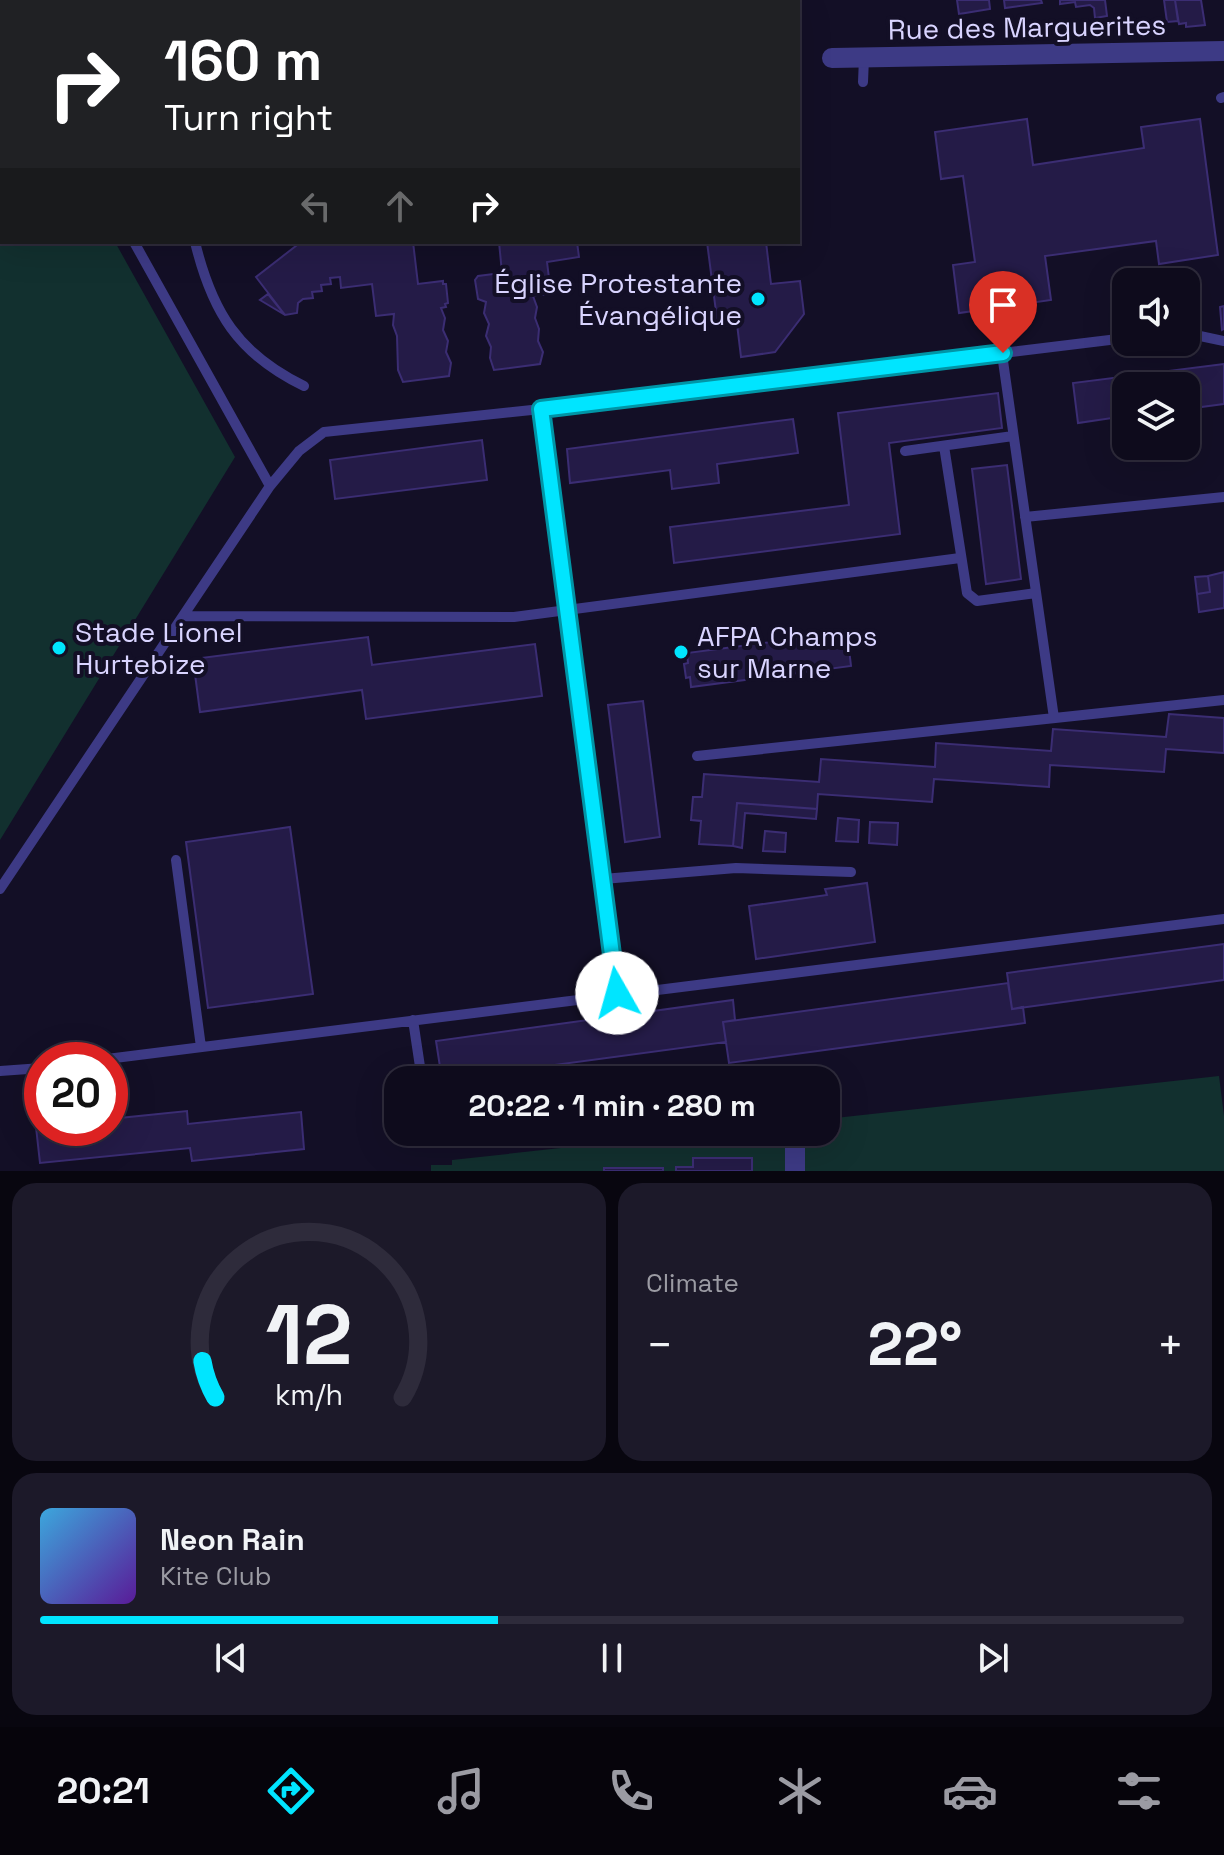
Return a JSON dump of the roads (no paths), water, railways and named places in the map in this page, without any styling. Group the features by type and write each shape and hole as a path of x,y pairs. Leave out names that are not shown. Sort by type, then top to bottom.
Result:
{"street":[{"name":"Rue des Marguerites","path":"832,58 1224,51"},
{"path":"795,1147 795,1171"}],"lane":[{"path":"863,82 864,58"},
{"path":"135,244 270,486"},
{"path":"195,244 212,295 236,338 262,363 304,386"},
{"path":"1200,336 1224,341"},
{"path":"0,889 270,486 299,451 324,432 541,409 1112,340"},
{"path":"1003,361 1054,718"},
{"path":"541,409 617,993"},
{"path":"905,451 1013,436"},
{"path":"944,446 967,593 977,601 1036,593"},
{"path":"1025,517 1224,497"},
{"path":"184,616 514,617 960,558"},
{"path":"697,756 1224,700"},
{"path":"176,860 201,1047"},
{"path":"603,879 736,868 851,872"},
{"path":"128,1056 1224,919"},
{"path":"413,1020 420,1066"},
{"path":"0,1071 24,1069"}],"place":[{"name":"Église Protestante Évangélique","path":"758,299"},
{"name":"Stade Lionel Hurtebize","path":"59,648"},
{"name":"AFPA Champs sur Marne","path":"681,652"}]}
